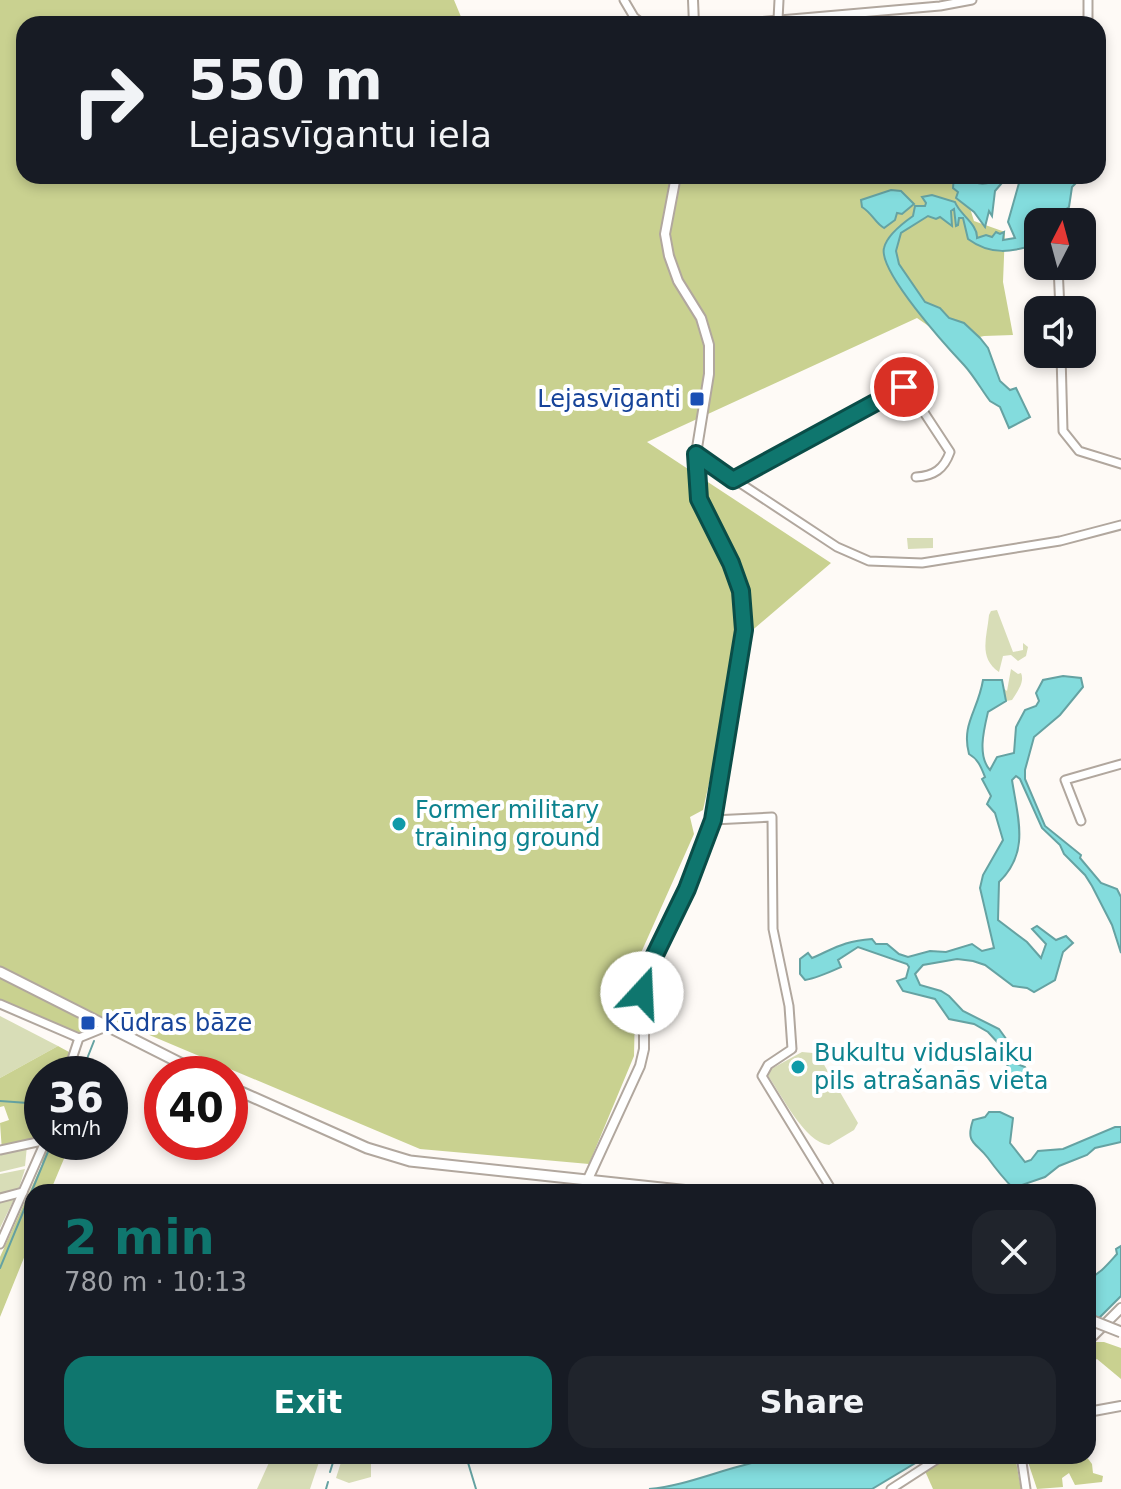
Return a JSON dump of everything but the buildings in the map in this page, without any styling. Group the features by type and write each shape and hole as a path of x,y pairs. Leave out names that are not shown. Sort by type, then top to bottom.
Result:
{"main road":[{"path":"0,972 165,1056"},
{"path":"248,1095 367,1148 410,1161 631,1184"},
{"path":"1096,1322 1121,1332"}],"street":[{"path":"816,16 972,0"},
{"path":"588,1179 640,1066 644,1049 644,981 687,889 713,820 741,657 744,611 731,563 699,499 695,469 709,374 709,345 701,318 678,281 669,256 665,234 674,184"},
{"path":"1061,368 1063,431 1079,451 1121,464"},
{"path":"733,480 904,387 908,388 950,452 946,462 932,476 916,477"},
{"path":"696,454 837,547 869,561 922,563 1060,541 1121,525"},
{"path":"1081,821 1065,780 1121,764"},
{"path":"713,820 772,817 773,929 789,1006 792,1049 768,1065 762,1076 828,1184"},
{"path":"0,1004 79,1038 106,1027"},
{"path":"73,1056 79,1038"},
{"path":"0,1150 24,1145"},
{"path":"26,1184 36,1160"},
{"path":"0,1198 23,1192"},
{"path":"0,1244 23,1192"},
{"path":"1096,1333 1121,1308"},
{"path":"1096,1411 1121,1406"},
{"path":"891,1489 930,1464"},
{"path":"1022,1464 1026,1489"}],"green space":[{"path":"0,0 454,0 461,16 16,16 16,184 962,184 974,221 1005,232 1003,282 1013,335 984,336 953,343 917,318 647,442 831,563 741,640 703,810 690,817 694,834 636,964 634,1056 589,1164 420,1149 248,1077 248,1056 199,1056 121,1023 82,1042 0,1000"},
{"path":"907,538 933,538 933,548 908,549"},
{"path":"997,610 1013,652 1023,650 1023,643 1028,647 1026,656 1018,661 1011,655 1003,656 999,672 988,660 985,646 989,615"},
{"path":"1011,669 1021,673 1022,680 1012,700 1006,701 1003,688 1007,691"},
{"path":"0,1016 58,1046 40,1056 24,1056 24,1065 0,1078"},
{"path":"58,1046 76,1056 40,1056"},
{"path":"802,1052 813,1053 820,1064 823,1063 858,1123 854,1130 829,1145 811,1136 802,1127 768,1076 771,1069"},
{"path":"24,1065 24,1147 2,1151 0,1123 9,1120 4,1106 0,1107 0,1078"},
{"path":"24,1147 25,1166 0,1172 0,1151"},
{"path":"41,1160 63,1160 53,1184 33,1184"},
{"path":"25,1169 18,1191 0,1228 0,1174"},
{"path":"24,1204 24,1258 0,1317 0,1257"},
{"path":"1096,1342 1121,1348 1121,1379 1097,1359"},
{"path":"268,1464 318,1464 310,1489 257,1489"},
{"path":"340,1464 371,1464 371,1477 349,1483 336,1478"},
{"path":"939,1464 1016,1464 1021,1489 933,1489 925,1471"},
{"path":"1029,1464 1092,1464 1093,1473 1103,1476 1102,1482 1075,1485 1069,1473 1062,1478 1063,1487 1037,1489"}],"water":[{"path":"953,184 1001,184 995,191 992,216 989,211 985,227 974,212 956,198 958,192"},
{"path":"1019,184 1075,184 1068,208 1024,208 1024,248 993,250 977,244 968,239 963,218 959,218 956,226 954,209 951,211 952,226 940,217 928,216 901,233 896,251 899,264 925,302 940,308 949,318 964,323 980,338 988,348 1000,381 1010,390 1016,388 1030,417 1009,428 1000,407 990,401 968,369 902,290 885,259 884,248 892,234 913,216 915,206 925,206 922,197 932,195 955,202 975,228 977,238 1004,232 1003,240 1015,238 1008,222"},
{"path":"891,190 901,191 914,204 902,214 897,213 895,220 884,228 862,207 861,200"},
{"path":"1063,676 1081,678 1083,687 1060,715 1034,737 1025,779 1045,826 1081,855 1080,858 1101,883 1117,889 1121,897 1121,953 1112,925 1092,886 1060,845 1042,828 1016,776 1012,780 1019,822 1018,847 1009,871 999,882 998,920 1027,942 1041,958 1046,944 1032,929 1037,926 1056,940 1066,936 1073,943 1063,952 1055,980 1034,992 1013,986 985,965 957,959 923,965 915,974 920,985 941,991 963,1011 999,1029 1017,1054 1015,1063 1025,1067 1028,1073 1010,1075 1000,1045 988,1032 974,1024 949,1019 935,999 903,991 897,981 906,978 907,964 858,947 838,960 841,967 805,980 800,974 800,959 808,953 812,958 848,943 872,939 876,944 887,944 908,957 930,951 946,952 972,944 982,951 994,948 980,888 983,875 1003,840 995,813 987,804 991,796 982,779 985,777 977,761 969,754 969,726 983,680 1002,680 1006,701 988,712 983,734 984,757 990,770 997,757 1014,753 1016,727 1025,710 1036,706 1039,701 1036,693 1043,680"},
{"path":"989,1112 1000,1112 1013,1118 1010,1143 1025,1162 1038,1151 1063,1149 1115,1127 1121,1127 1121,1142 1095,1148 1087,1155 1059,1166 1045,1177 1025,1184 1010,1184 971,1138 973,1120 985,1117"},
{"path":"1121,1246 1121,1296 1096,1321 1096,1274 1117,1254 1116,1249"},
{"path":"750,1464 914,1464 872,1489 649,1489"}],"waterway":[{"path":"88,1056 94,1041"},
{"path":"0,1101 24,1103"},
{"path":"35,1184 45,1160"},
{"path":"0,1268 24,1210"},
{"path":"330,1472 332,1464"},
{"path":"468,1464 476,1489"},
{"path":"326,1489 328,1482"}],"place":[{"name":"Lejasvīganti","path":"697,399"},
{"name":"Former military training ground","path":"399,824"},
{"name":"Kūdras bāze","path":"88,1023"},
{"name":"Bukultu viduslaiku pils atrašanās vieta","path":"798,1067"}],"route":[{"path":"642,993 649,967 687,889 713,820 744,630 741,591 731,563 699,499 696,454 733,480 904,387"}]}
